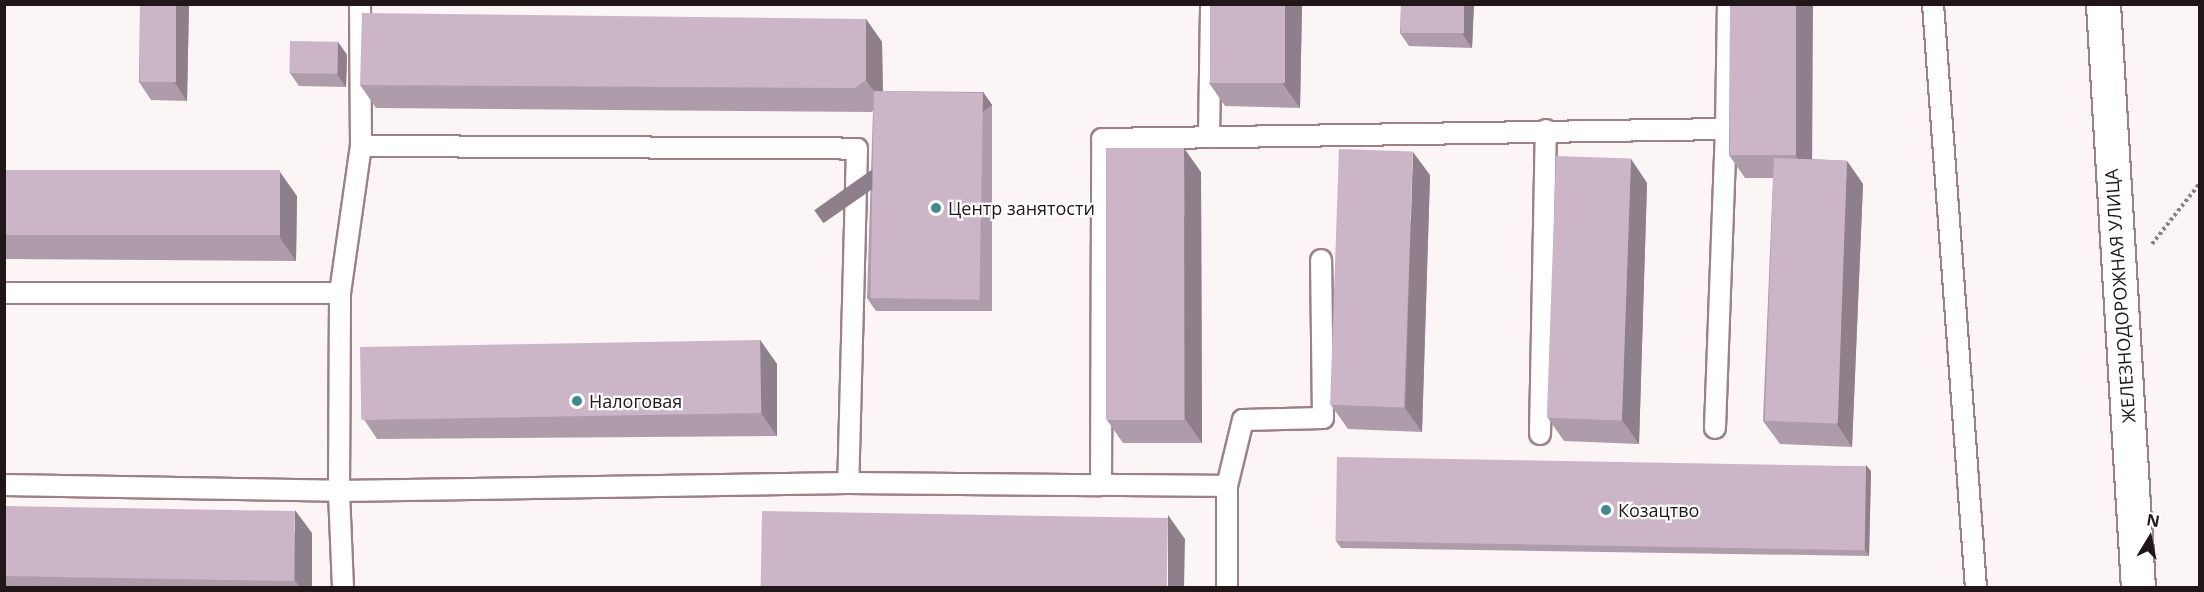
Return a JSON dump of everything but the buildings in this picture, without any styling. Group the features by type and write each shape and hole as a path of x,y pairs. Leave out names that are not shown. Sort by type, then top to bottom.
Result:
{"street":[{"name":"ЖЕЛЕЗНОДОРОЖНАЯ УЛИЦА","path":"2103,4 2138,588"}],"lane":[{"path":"343,588 339,491 340,293 361,146 360,4"},
{"path":"1209,137 1211,4"},
{"path":"1715,428 1726,129 1728,4"},
{"path":"1933,4 1976,588"},
{"path":"1101,485 1102,139 1546,130 1726,129"},
{"path":"1540,434 1546,130"},
{"path":"361,146 857,149 848,483"},
{"path":"1227,588 1227,486 1243,420 1323,418 1321,260"},
{"path":"4,293 340,293"},
{"path":"4,485 339,491 848,483 1227,486"}],"path":[{"path":"2120,286 2199,183"}],"place":[{"name":"Центр занятости","path":"936,208"},
{"name":"Налоговая","path":"577,401"},
{"name":"Козацтво","path":"1606,510"}]}
